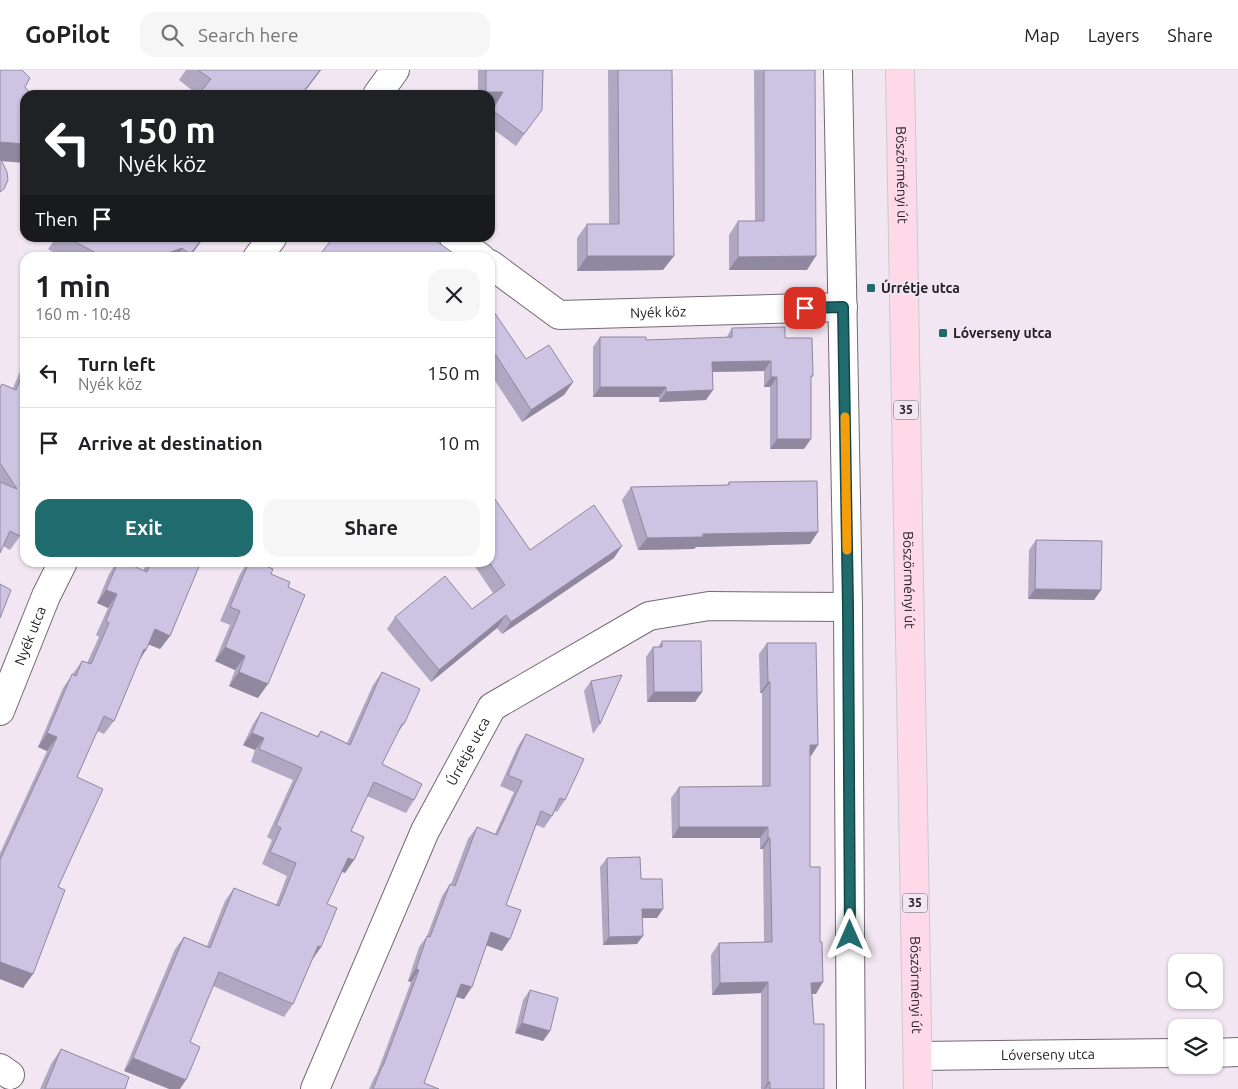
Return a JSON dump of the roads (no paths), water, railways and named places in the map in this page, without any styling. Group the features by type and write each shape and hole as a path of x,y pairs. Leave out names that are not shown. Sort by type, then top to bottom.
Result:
{"main road":[{"name":"Böszörményi út","path":"900,70 918,1089"}],"street":[{"path":"381,90 396,70"},
{"path":"838,70 848,607 851,1089"},
{"path":"459,242 473,252"},
{"name":"Nyék köz","path":"495,268 559,315 843,307"},
{"name":"Nyék utca","path":"0,711 46,596 60,567"},
{"name":"Úrrétje utca","path":"315,1089 425,831 492,707 648,616 709,606 848,607"},
{"path":"1223,1053 1238,1052"},
{"name":"Lóverseny utca","path":"918,1056 1168,1053"}],"place":[{"name":"Úrrétje utca","path":"871,288"},
{"name":"Lóverseny utca","path":"943,333"}]}
